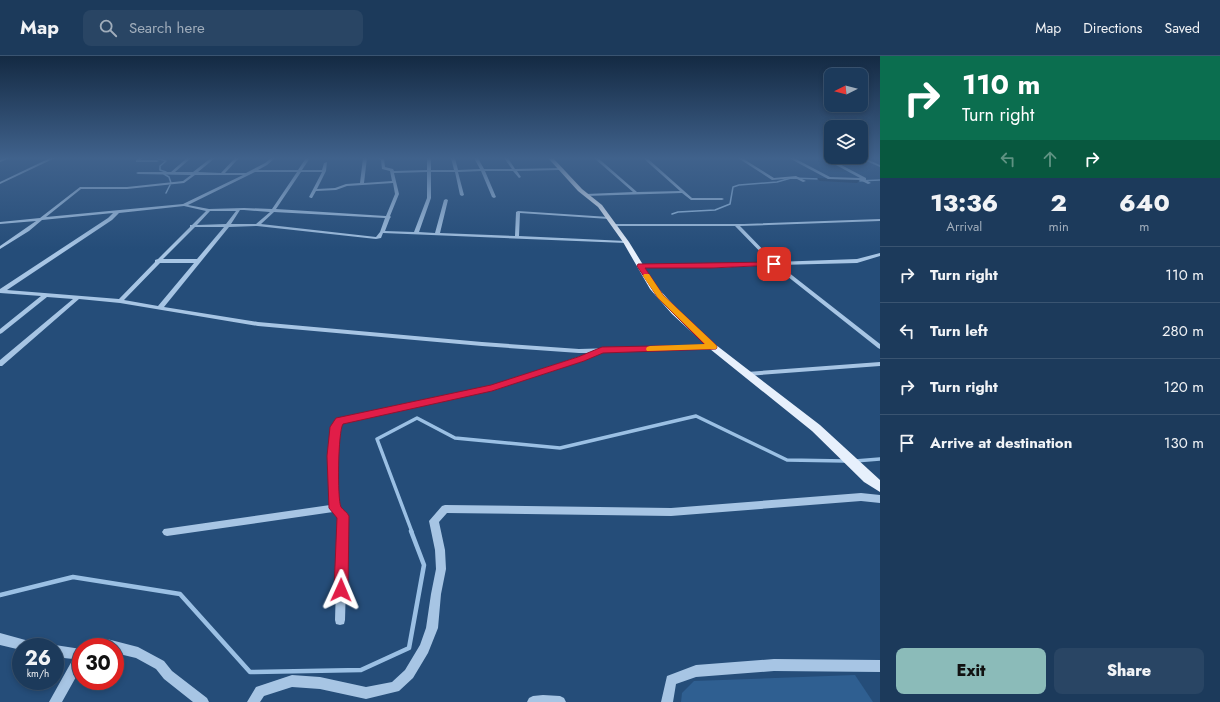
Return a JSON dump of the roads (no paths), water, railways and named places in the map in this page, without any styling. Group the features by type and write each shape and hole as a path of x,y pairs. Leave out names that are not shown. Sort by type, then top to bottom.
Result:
{"main road":[{"path":"579,188 600,206 626,242 661,297 713,347 791,407 829,440 868,478 880,487"}],"street":[{"path":"0,248 41,219 80,188"},
{"path":"184,205 219,188"},
{"path":"257,225 273,211 289,188"},
{"path":"311,197 314,190 338,188"},
{"path":"192,226 257,225 376,238 379,237 382,232 388,217 397,194 396,188"},
{"path":"416,234 430,198 430,188"},
{"path":"460,188 462,196"},
{"path":"490,188 494,197"},
{"path":"630,188 636,193"},
{"path":"679,188 691,199 722,199"},
{"path":"586,195 683,192"},
{"path":"437,235 446,200"},
{"path":"0,223 184,205 209,210 240,209 388,217"},
{"path":"161,306 240,209"},
{"path":"120,300 209,210"},
{"path":"0,298 4,291 110,219 117,212"},
{"path":"517,238 518,212 612,222 736,225 880,220"},
{"path":"736,225 774,264 880,347"},
{"path":"382,232 626,242"},
{"path":"641,266 711,266 857,261 880,254"},
{"path":"157,261 198,261"},
{"path":"4,291 120,300 266,324 482,344 579,351 713,347"},
{"path":"0,332 46,295"},
{"path":"0,364 78,297"},
{"path":"340,620 343,516 335,508 333,456 335,427 339,421 492,388 581,359 602,350"},
{"path":"747,374 880,364"},
{"path":"253,702 260,691 292,681 320,683 366,693 396,687 409,674 424,649 432,628 441,569 440,550 434,521 445,510 671,512 860,497 880,499"},
{"path":"167,532 335,508"},
{"path":"0,639 12,642"},
{"path":"124,649 138,653 154,662 203,702"},
{"path":"668,702 671,680 696,671 774,665 880,666"},
{"path":"55,702 72,672"},
{"path":"533,702 560,702"}],"waterway":[{"path":"166,193 168,188"},
{"path":"672,214 678,212 715,210 730,204 733,188"},
{"path":"412,532 377,439 417,418 455,438 560,448 696,416 787,460 845,461"},
{"path":"855,461 880,459"},
{"path":"0,595 73,577 180,594 250,672 361,670 409,648 424,565 411,531"}]}
